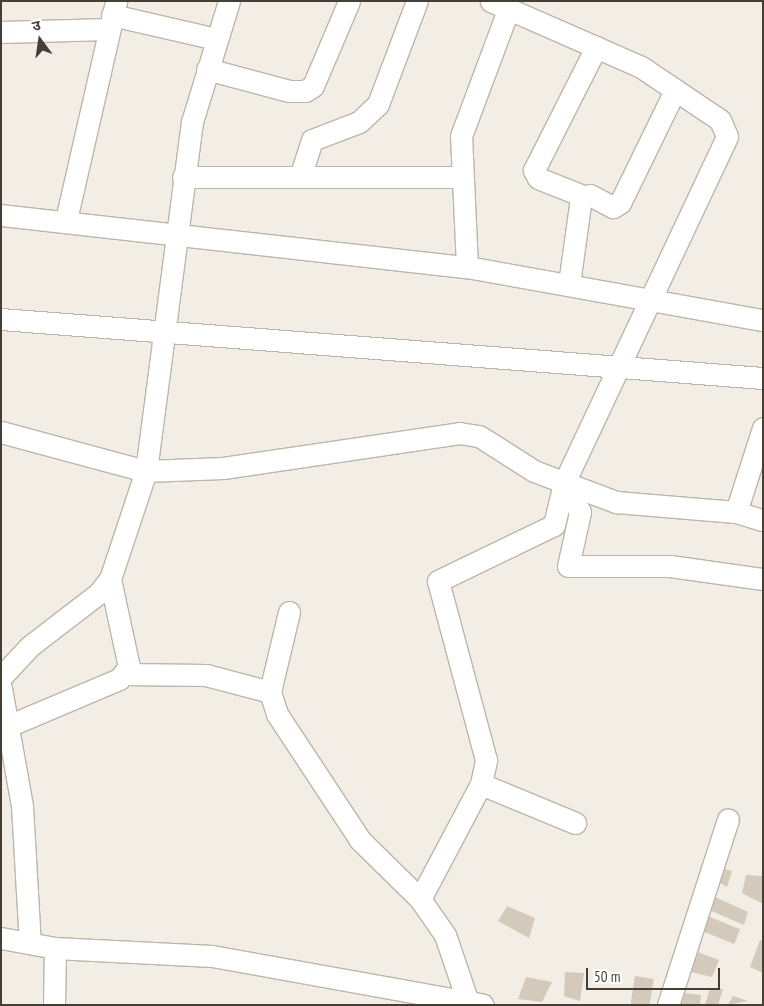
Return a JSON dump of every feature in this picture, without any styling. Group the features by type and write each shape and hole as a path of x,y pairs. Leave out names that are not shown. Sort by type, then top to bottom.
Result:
{"street":[{"path":"1,677 30,646 99,593 110,579 146,471 184,177 207,69 229,1"},
{"path":"207,69 289,92 305,91 313,86 348,1"},
{"path":"300,177 312,140 359,122 378,104 417,1"},
{"path":"420,899 482,784 484,742 438,581 554,525 564,484 727,136 720,120 641,67 500,6 466,116 462,177 467,267"},
{"path":"1,32 112,15 216,39"},
{"path":"66,220 112,15"},
{"path":"596,47 534,170 538,178 582,196 590,195 607,206 620,203 675,90"},
{"path":"184,177 462,177"},
{"path":"569,284 582,196"},
{"path":"1,215 177,232 467,267 763,320"},
{"path":"1,319 165,335 439,352 618,370 763,378"},
{"path":"736,512 763,428"},
{"path":"1,432 146,471 223,468 459,433 479,436 534,471 564,484 644,507 736,512 763,520"},
{"path":"564,484 580,512 568,566 670,566 763,579"},
{"path":"110,579 130,661 124,674"},
{"path":"289,612 270,692 276,714 360,840 420,899 456,957 474,1004"},
{"path":"8,726 124,674 206,675 270,692"},
{"path":"1,688 22,806 30,943"},
{"path":"482,784 575,823"},
{"path":"668,1005 728,819"},
{"path":"1,938 55,948 212,956 474,1004"},
{"path":"54,1005 55,948"}],"building":[{"path":"719,867 732,871 727,887 715,880"},
{"path":"746,875 763,876 763,904 742,893"},
{"path":"711,895 748,912 744,925 709,910"},
{"path":"507,906 535,918 529,938 498,921"},
{"path":"705,915 740,929 734,944 699,930"},
{"path":"760,940 763,941 763,973 750,967"},
{"path":"698,952 719,960 712,977 691,972"},
{"path":"565,972 584,973 580,1001 564,996"},
{"path":"635,976 654,979 650,1005 631,1004"},
{"path":"526,977 552,982 542,1002 518,999"},
{"path":"710,988 723,989 718,1005 705,1005"},
{"path":"677,992 701,995 700,1005 674,1005"},
{"path":"733,996 748,1001 728,1005"}]}
